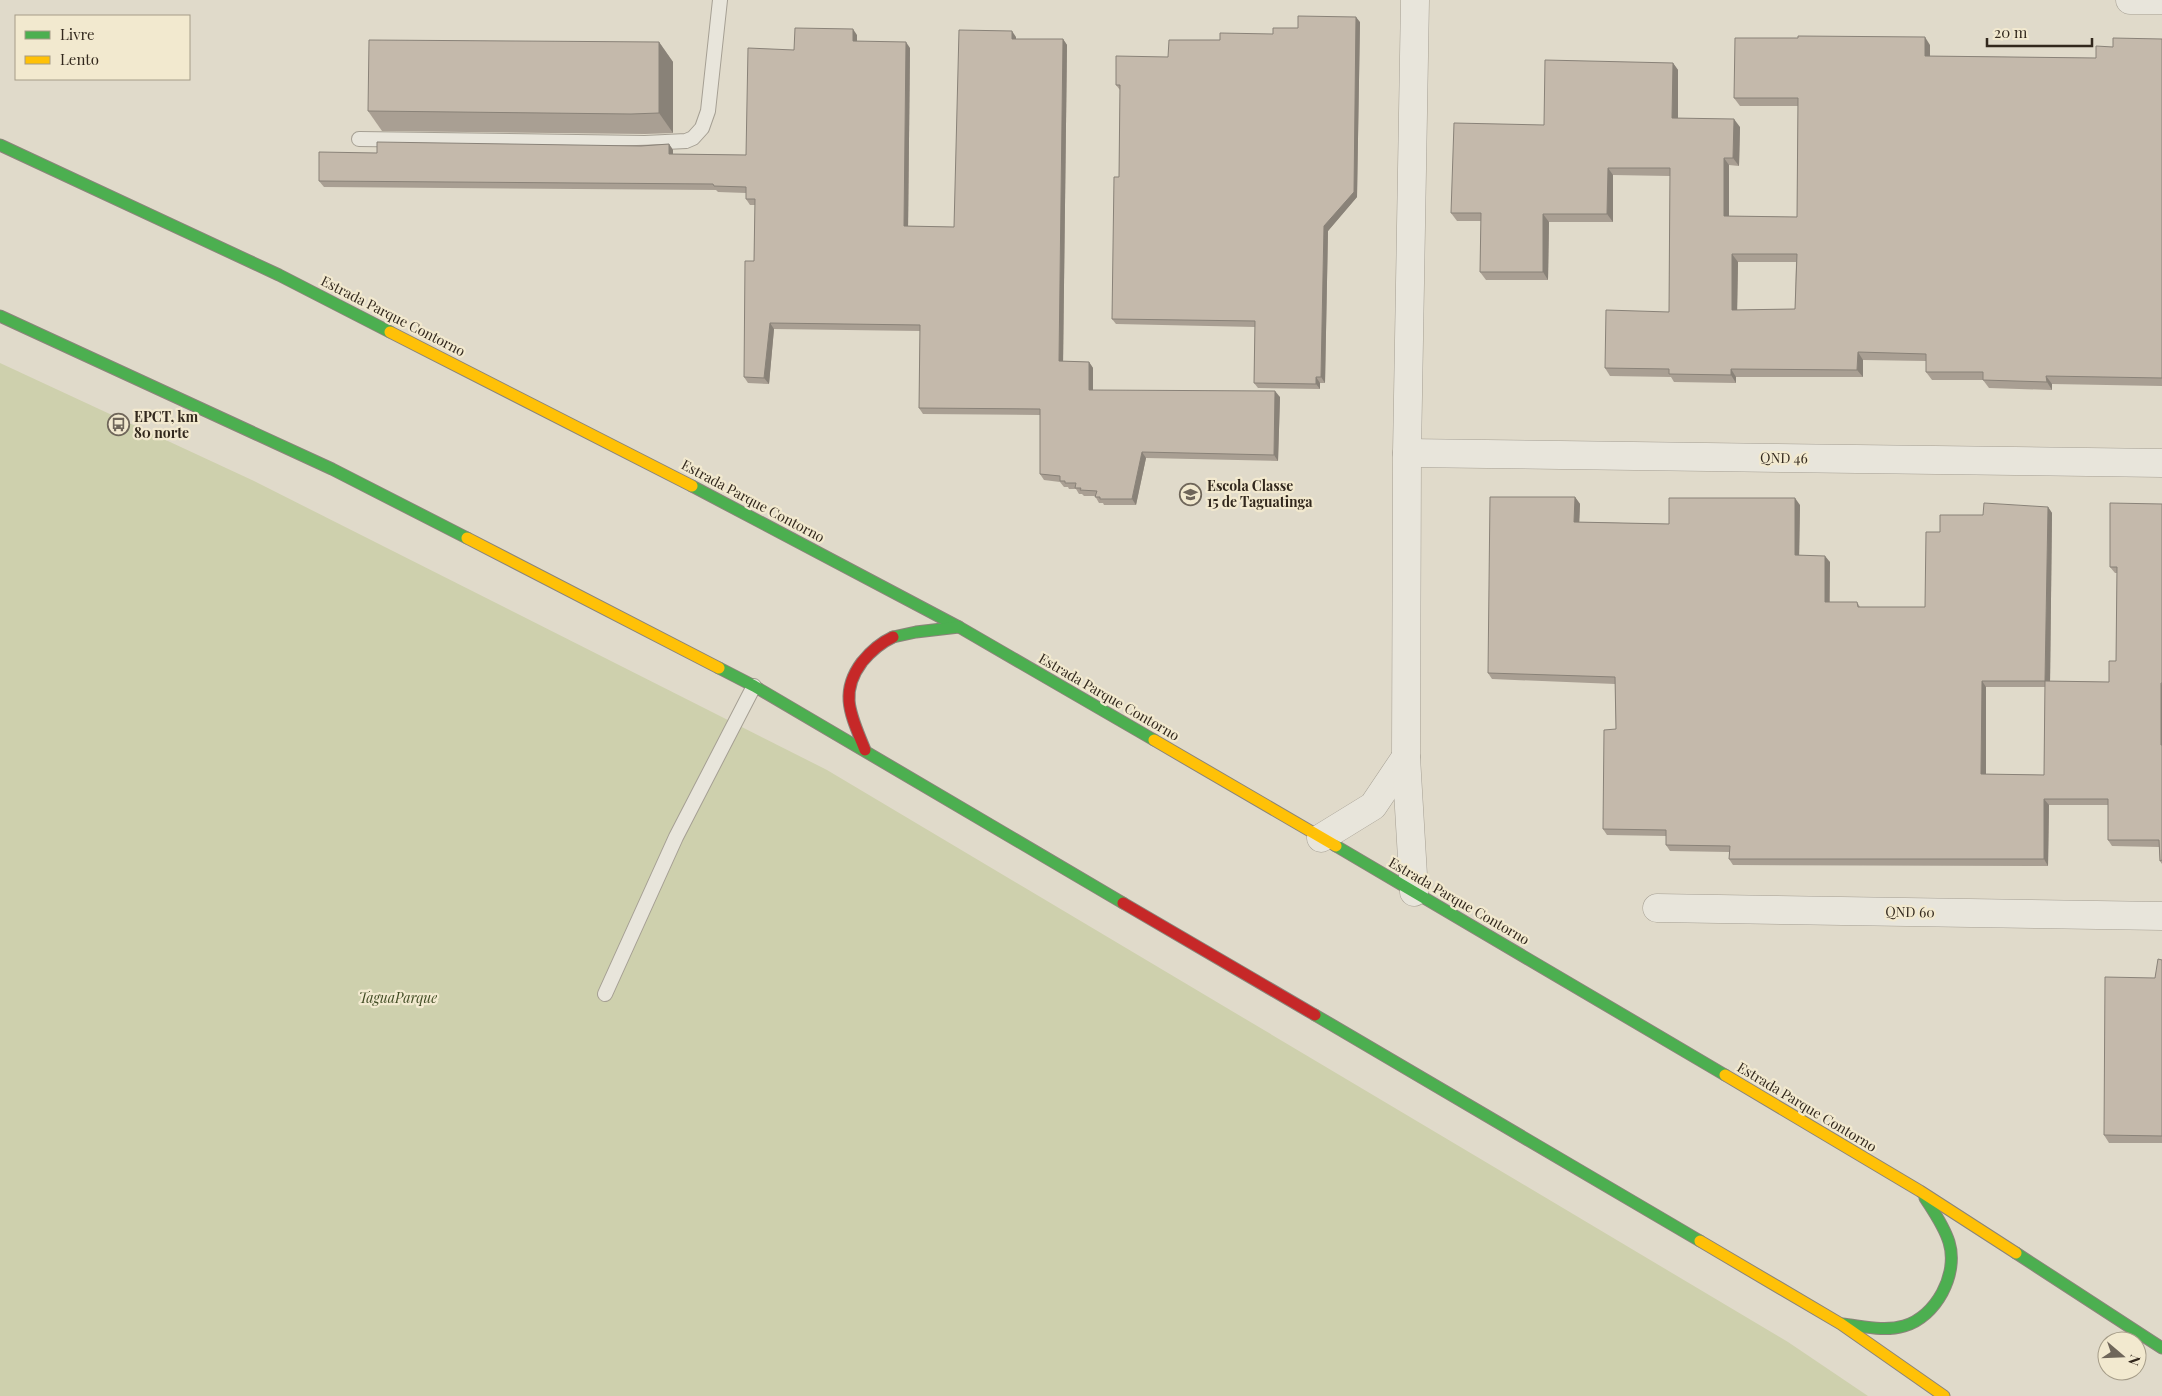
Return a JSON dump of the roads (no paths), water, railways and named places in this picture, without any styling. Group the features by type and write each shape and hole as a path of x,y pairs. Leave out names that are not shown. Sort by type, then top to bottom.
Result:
{"highway":[{"name":"Estrada Parque Contorno","path":"0,145 279,274 651,465 959,627 1414,892 1920,1191 2162,1348"},
{"path":"0,316 332,469 754,686 1841,1324 1944,1396"},
{"path":"864,750 853,718 848,692 855,672 863,659 873,648 891,637 959,627"},
{"path":"1841,1324 1888,1328 1906,1326 1921,1318 1932,1308 1940,1295 1948,1279 1952,1252 1945,1231 1920,1191"}],"street":[{"path":"1414,0 1406,452 1406,757 1414,892"},
{"path":"2130,0 2162,0"},
{"name":"QND 46","path":"1406,452 2162,463"},
{"path":"1321,838 1373,806 1406,757"},
{"name":"QND 60","path":"1657,908 2162,916"}],"lane":[{"path":"359,139 645,143 686,141 698,133 706,121 720,0"},
{"path":"605,994 676,838 754,686"}],"place":[{"name":"EPCT, km 80 norte","path":"118,425"},
{"name":"Escola Classe 15 de Taguatinga","path":"1191,494"}],"park label":[{"name":"TaguaParque","path":"398,998"}]}
